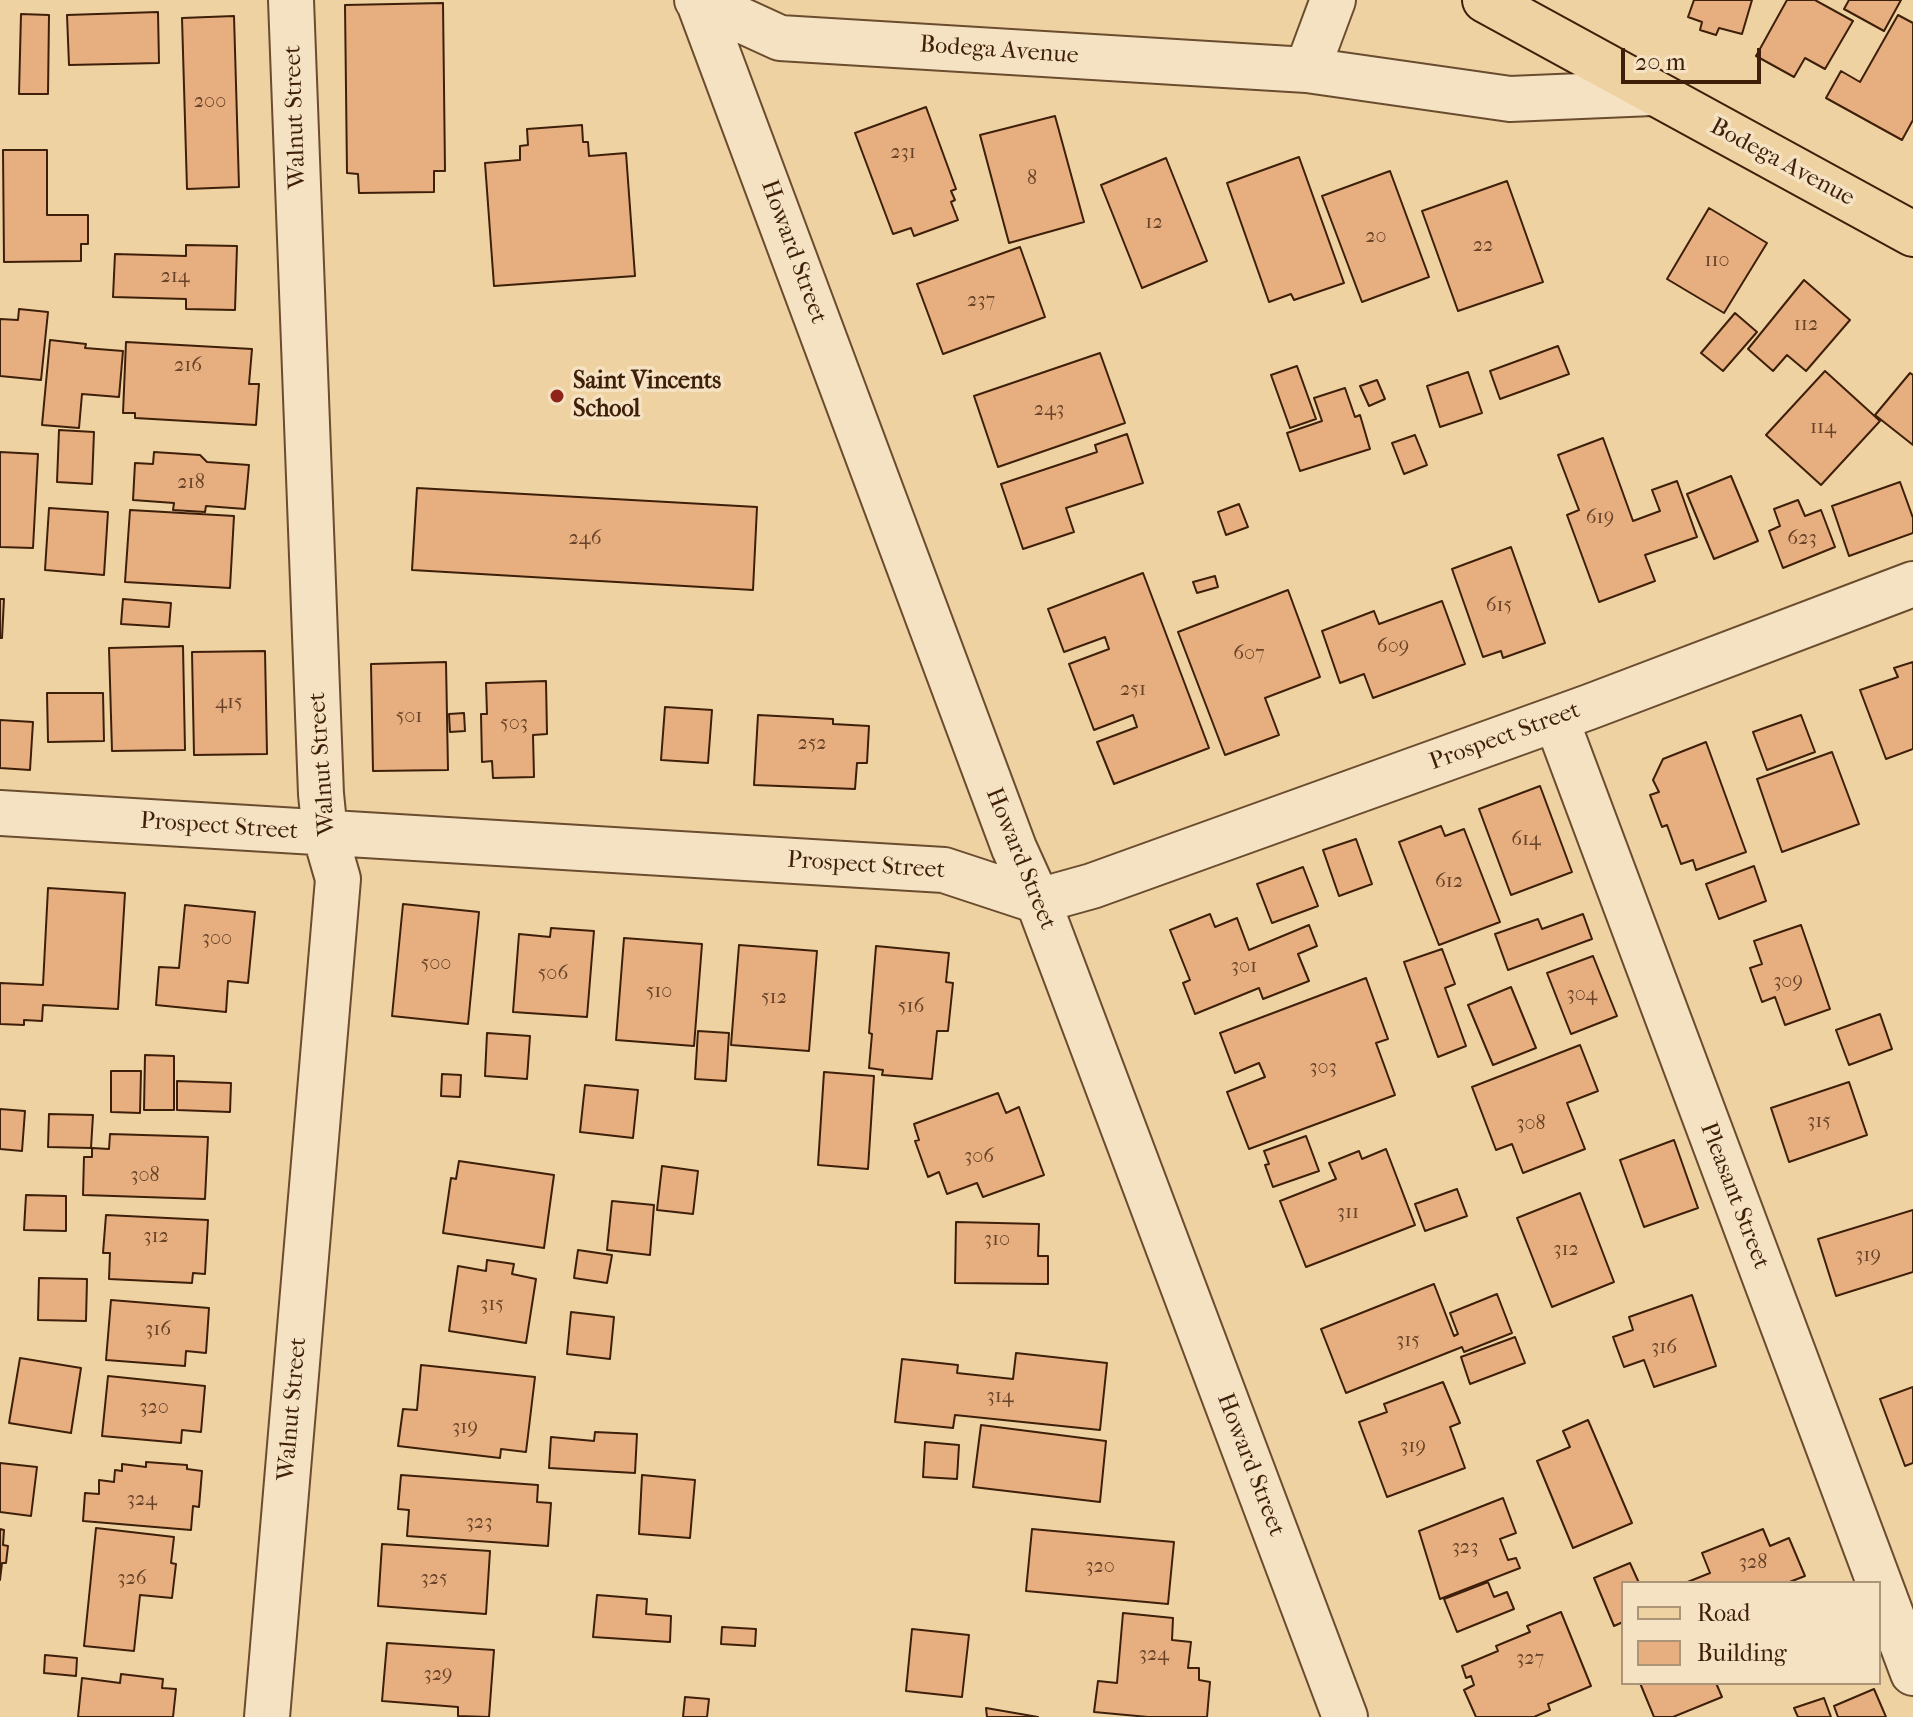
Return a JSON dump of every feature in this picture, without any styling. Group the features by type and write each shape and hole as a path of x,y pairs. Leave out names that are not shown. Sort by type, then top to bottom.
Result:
{"main road":[{"name":"Bodega Avenue","path":"1485,0 1913,234"}],"street":[{"name":"Walnut Street","path":"267,1717 338,879 325,834 291,0"},
{"name":"Bodega Avenue","path":"698,0 780,38 1307,70 1510,99 1652,93"},
{"name":"Howard Street","path":"698,0 1009,833 1038,901 1345,1717"},
{"path":"1307,70 1333,0"},
{"name":"Prospect Street","path":"0,813 944,870 1038,901 1092,886 1556,719 1913,584"},
{"name":"Pleasant Street","path":"1556,719 1879,1581"},
{"name":"Pleasant Street","path":"1881,1587 1913,1673"}],"building":[{"path":"1694,0 1752,0 1742,34 1719,28 1716,35 1700,30 1702,22 1688,17"},
{"path":"1787,0 1815,0 1853,21 1825,69 1805,58 1794,77 1756,56"},
{"path":"1849,0 1901,0 1884,31 1844,9"},
{"path":"443,3 445,171 434,171 434,192 359,193 358,174 347,173 345,5"},
{"path":"158,12 159,63 69,65 67,15"},
{"path":"21,14 49,15 48,94 19,94"},
{"path":"1898,15 1913,23 1913,120 1902,140 1826,98 1841,71 1860,82"},
{"path":"234,16 239,187 187,189 182,18"},
{"path":"926,107 956,189 951,191 955,200 951,202 958,220 914,236 911,228 893,234 855,133"},
{"path":"1055,116 1084,222 1009,243 980,135"},
{"path":"582,125 583,142 588,142 589,156 626,153 635,276 494,286 485,163 520,160 520,146 528,145 527,129"},
{"path":"3,150 47,150 47,215 88,215 88,244 81,244 81,261 4,262"},
{"path":"1299,157 1344,283 1294,300 1291,294 1269,302 1227,183"},
{"path":"1166,158 1207,261 1142,288 1101,185"},
{"path":"1390,171 1429,277 1362,302 1322,196"},
{"path":"1507,181 1543,282 1458,311 1422,211"},
{"path":"1709,208 1767,243 1724,313 1667,279"},
{"path":"186,245 237,246 235,310 186,309 186,299 113,297 115,254 186,256"},
{"path":"1020,247 1045,317 943,354 917,284"},
{"path":"1804,280 1850,320 1806,371 1787,355 1773,371 1748,349"},
{"path":"19,309 48,312 41,380 0,376 0,319 18,320"},
{"path":"1735,313 1757,332 1723,371 1701,353"},
{"path":"50,340 86,344 85,348 123,351 119,397 82,394 79,428 42,425"},
{"path":"126,342 252,349 249,384 259,384 256,425 135,418 135,413 123,413"},
{"path":"1558,346 1569,374 1500,399 1490,371"},
{"path":"1100,353 1125,423 998,467 974,396"},
{"path":"1297,366 1316,419 1290,428 1271,375"},
{"path":"1825,371 1880,421 1821,485 1766,435"},
{"path":"1468,372 1482,413 1440,427 1427,386"},
{"path":"1910,373 1913,375 1913,445 1875,415"},
{"path":"1377,380 1385,399 1369,406 1360,386"},
{"path":"1345,388 1355,417 1360,415 1370,449 1300,471 1287,433 1322,421 1314,398"},
{"path":"59,430 94,432 92,484 57,482"},
{"path":"1127,434 1143,483 1066,508 1074,532 1023,549 1001,484 1097,452 1095,445"},
{"path":"1415,435 1427,465 1404,474 1392,443"},
{"path":"1603,438 1633,521 1660,511 1652,490 1677,481 1697,537 1645,555 1655,581 1599,602 1567,515 1579,510 1558,455"},
{"path":"0,452 38,454 33,548 0,547"},
{"path":"154,452 200,455 207,462 249,465 245,509 206,506 205,512 173,510 174,503 133,500 135,463 153,464"},
{"path":"1731,476 1758,541 1714,559 1687,494"},
{"path":"1900,482 1913,518 1913,533 1849,556 1832,506"},
{"path":"417,488 757,507 753,590 412,570"},
{"path":"1798,500 1805,516 1821,510 1835,547 1783,568 1769,531 1780,526 1774,509"},
{"path":"1239,504 1248,527 1226,535 1218,512"},
{"path":"49,508 108,512 104,575 45,570"},
{"path":"130,510 234,516 230,588 125,582"},
{"path":"1511,547 1545,643 1503,658 1501,651 1483,657 1452,569"},
{"path":"1143,573 1209,748 1114,784 1097,742 1137,727 1133,715 1094,730 1069,664 1109,649 1105,637 1064,652 1048,609"},
{"path":"1215,576 1218,587 1197,593 1193,582"},
{"path":"1288,590 1320,677 1265,698 1279,735 1225,755 1178,632"},
{"path":"0,599 4,599 2,638 0,638"},
{"path":"123,599 171,603 169,627 121,624"},
{"path":"1442,601 1465,664 1373,698 1364,674 1340,683 1322,631 1374,611 1379,624"},
{"path":"183,646 185,750 112,751 109,648"},
{"path":"265,651 267,754 194,755 192,652"},
{"path":"446,662 448,770 373,771 371,664"},
{"path":"1913,662 1913,749 1886,759 1860,690 1898,677 1894,668"},
{"path":"546,681 547,734 533,735 534,777 493,778 492,761 482,762 481,714 487,714 486,683"},
{"path":"47,693 103,693 104,741 48,742"},
{"path":"665,707 712,710 708,763 661,760"},
{"path":"464,713 465,731 450,732 449,714"},
{"path":"758,715 833,719 833,724 869,726 867,763 857,763 855,789 754,785"},
{"path":"1801,715 1815,752 1767,770 1753,732"},
{"path":"0,720 33,722 30,770 0,768"},
{"path":"1706,742 1746,852 1696,870 1693,860 1681,864 1667,825 1662,827 1650,795 1659,792 1653,780 1663,759"},
{"path":"1832,752 1859,824 1782,852 1757,779"},
{"path":"1540,786 1572,872 1511,895 1479,809"},
{"path":"1441,826 1445,836 1464,829 1500,922 1439,945 1399,842"},
{"path":"1356,839 1372,884 1339,896 1323,850"},
{"path":"1754,866 1766,901 1719,919 1706,884"},
{"path":"1303,867 1318,906 1272,923 1257,884"},
{"path":"48,888 125,893 118,1009 43,1005 42,1021 24,1020 24,1025 0,1024 0,983 43,985"},
{"path":"403,904 479,912 468,1024 392,1016"},
{"path":"185,905 255,912 248,983 228,981 226,1012 156,1005 159,967 179,968"},
{"path":"1210,914 1215,927 1237,918 1249,950 1309,925 1317,946 1298,954 1309,981 1263,999 1259,988 1195,1014 1183,983 1190,980 1170,930"},
{"path":"1583,914 1592,939 1508,970 1495,934 1538,919 1542,929"},
{"path":"1801,925 1830,1009 1785,1025 1775,997 1762,1002 1750,968 1762,964 1754,941"},
{"path":"551,928 594,931 587,1017 513,1012 519,934 550,937"},
{"path":"624,938 702,944 694,1046 616,1040"},
{"path":"739,945 817,951 809,1051 731,1045"},
{"path":"876,946 949,953 946,982 953,983 948,1031 937,1031 932,1079 882,1075 883,1070 869,1068"},
{"path":"1442,949 1455,984 1445,988 1466,1046 1438,1057 1404,962"},
{"path":"1593,956 1617,1016 1571,1034 1547,973"},
{"path":"1366,978 1388,1039 1376,1043 1395,1095 1249,1149 1227,1092 1265,1077 1259,1063 1235,1073 1220,1033"},
{"path":"1511,987 1536,1048 1493,1065 1468,1005"},
{"path":"1880,1014 1892,1049 1849,1065 1836,1030"},
{"path":"698,1031 729,1033 726,1081 695,1079"},
{"path":"487,1033 530,1036 527,1079 485,1076"},
{"path":"1580,1045 1598,1091 1567,1103 1585,1149 1523,1173 1512,1144 1496,1150 1472,1087"},
{"path":"145,1055 174,1056 174,1110 144,1110"},
{"path":"111,1071 141,1071 140,1113 111,1112"},
{"path":"824,1072 874,1076 868,1169 818,1165"},
{"path":"442,1074 461,1075 460,1097 441,1096"},
{"path":"177,1081 231,1083 230,1112 177,1110"},
{"path":"1849,1082 1867,1135 1789,1162 1771,1108"},
{"path":"585,1085 638,1090 633,1138 580,1132"},
{"path":"998,1093 1006,1113 1019,1107 1044,1175 983,1197 977,1183 947,1194 939,1172 928,1177 915,1141 919,1140 914,1124"},
{"path":"0,1109 25,1111 22,1151 0,1149"},
{"path":"49,1114 93,1115 91,1148 48,1147"},
{"path":"110,1134 208,1137 205,1199 83,1195 84,1157 92,1157 92,1148 109,1149"},
{"path":"1306,1136 1319,1171 1273,1187 1265,1165 1269,1164 1264,1151"},
{"path":"1674,1140 1698,1208 1644,1227 1620,1160"},
{"path":"1386,1149 1415,1225 1306,1267 1280,1201 1336,1179 1329,1163 1359,1151 1362,1159"},
{"path":"459,1161 554,1175 544,1248 443,1233 451,1178 456,1179"},
{"path":"662,1166 698,1171 693,1214 657,1210"},
{"path":"1457,1189 1467,1216 1425,1231 1415,1204"},
{"path":"1580,1193 1614,1282 1552,1307 1517,1218"},
{"path":"26,1195 66,1196 66,1231 24,1230"},
{"path":"612,1201 654,1205 650,1255 607,1250"},
{"path":"1913,1210 1913,1272 1836,1296 1818,1239"},
{"path":"106,1215 208,1220 205,1274 193,1273 192,1283 109,1279 110,1253 103,1253"},
{"path":"956,1222 1039,1224 1038,1256 1048,1256 1048,1284 955,1283"},
{"path":"578,1250 612,1255 607,1283 574,1278"},
{"path":"487,1260 514,1264 512,1274 536,1279 526,1343 449,1331 458,1266 486,1271"},
{"path":"39,1278 87,1279 86,1321 38,1320"},
{"path":"1434,1284 1454,1336 1458,1334 1450,1313 1497,1294 1512,1333 1464,1352 1462,1347 1346,1393 1321,1329"},
{"path":"1692,1295 1716,1366 1654,1387 1644,1360 1624,1367 1613,1337 1633,1330 1629,1317"},
{"path":"111,1300 209,1308 206,1353 186,1351 185,1366 106,1360"},
{"path":"571,1312 614,1317 610,1359 567,1354"},
{"path":"1515,1337 1525,1363 1470,1384 1461,1357"},
{"path":"1016,1353 1107,1363 1100,1430 955,1415 953,1428 895,1422 902,1359 958,1365 957,1373 1013,1379"},
{"path":"20,1358 81,1368 71,1433 9,1423"},
{"path":"421,1365 535,1377 526,1452 501,1449 500,1458 398,1446 403,1409 417,1410"},
{"path":"108,1376 205,1386 201,1432 182,1430 181,1443 102,1436"},
{"path":"1443,1382 1460,1423 1450,1427 1465,1468 1387,1497 1359,1422 1387,1412 1384,1404"},
{"path":"1913,1387 1913,1463 1905,1466 1880,1399"},
{"path":"1588,1420 1632,1523 1573,1548 1537,1461 1570,1447 1563,1431"},
{"path":"981,1425 1106,1441 1100,1502 973,1487"},
{"path":"595,1432 637,1434 635,1473 549,1468 551,1437 594,1441"},
{"path":"925,1442 959,1445 957,1479 923,1477"},
{"path":"146,1462 187,1465 187,1469 202,1471 199,1507 193,1506 191,1530 83,1521 85,1493 99,1494 99,1480 114,1482 115,1470 122,1471 122,1464 146,1467"},
{"path":"0,1463 37,1467 31,1516 0,1512"},
{"path":"401,1475 538,1485 537,1502 551,1503 548,1546 407,1536 409,1510 398,1509"},
{"path":"642,1475 695,1480 690,1538 639,1534"},
{"path":"1503,1498 1516,1533 1500,1539 1508,1560 1516,1558 1520,1568 1440,1599 1419,1531"},
{"path":"96,1528 174,1537 171,1563 176,1564 172,1598 140,1595 134,1651 84,1646"},
{"path":"0,1529 4,1530 3,1545 8,1546 0,1580"},
{"path":"1032,1529 1174,1542 1168,1604 1026,1591"},
{"path":"1763,1529 1770,1546 1789,1538 1805,1576 1792,1581 1690,1581 1710,1573 1702,1553"},
{"path":"382,1544 490,1551 486,1614 378,1606"},
{"path":"1630,1563 1638,1581 1621,1581 1621,1623 1614,1626 1594,1578"},
{"path":"1488,1582 1494,1597 1507,1592 1514,1609 1457,1632 1444,1599"},
{"path":"597,1595 647,1599 646,1614 671,1616 670,1642 593,1637"},
{"path":"1561,1612 1591,1686 1548,1704 1550,1710 1534,1717 1476,1717 1464,1690 1474,1685 1471,1676 1466,1678 1462,1666 1498,1651 1496,1646 1530,1632 1527,1626"},
{"path":"1123,1613 1173,1618 1172,1640 1191,1642 1188,1668 1199,1668 1199,1680 1210,1682 1207,1717 1148,1717 1094,1712 1098,1681 1117,1683"},
{"path":"722,1627 756,1629 755,1646 721,1644"},
{"path":"912,1629 969,1635 962,1697 906,1691"},
{"path":"387,1643 494,1650 489,1717 458,1716 458,1707 382,1701"},
{"path":"45,1655 77,1658 76,1676 44,1673"},
{"path":"121,1674 163,1679 162,1688 176,1689 173,1717 78,1717 82,1678 120,1683"},
{"path":"1641,1685 1717,1685 1722,1697 1673,1717 1654,1717"},
{"path":"1874,1689 1886,1717 1838,1717 1834,1706"},
{"path":"685,1697 709,1699 707,1717 683,1717"},
{"path":"1824,1698 1831,1717 1798,1717 1794,1708"},
{"path":"986,1708 1038,1717 987,1717"}],"place":[{"name":"Saint Vincents School","path":"557,396"}]}
